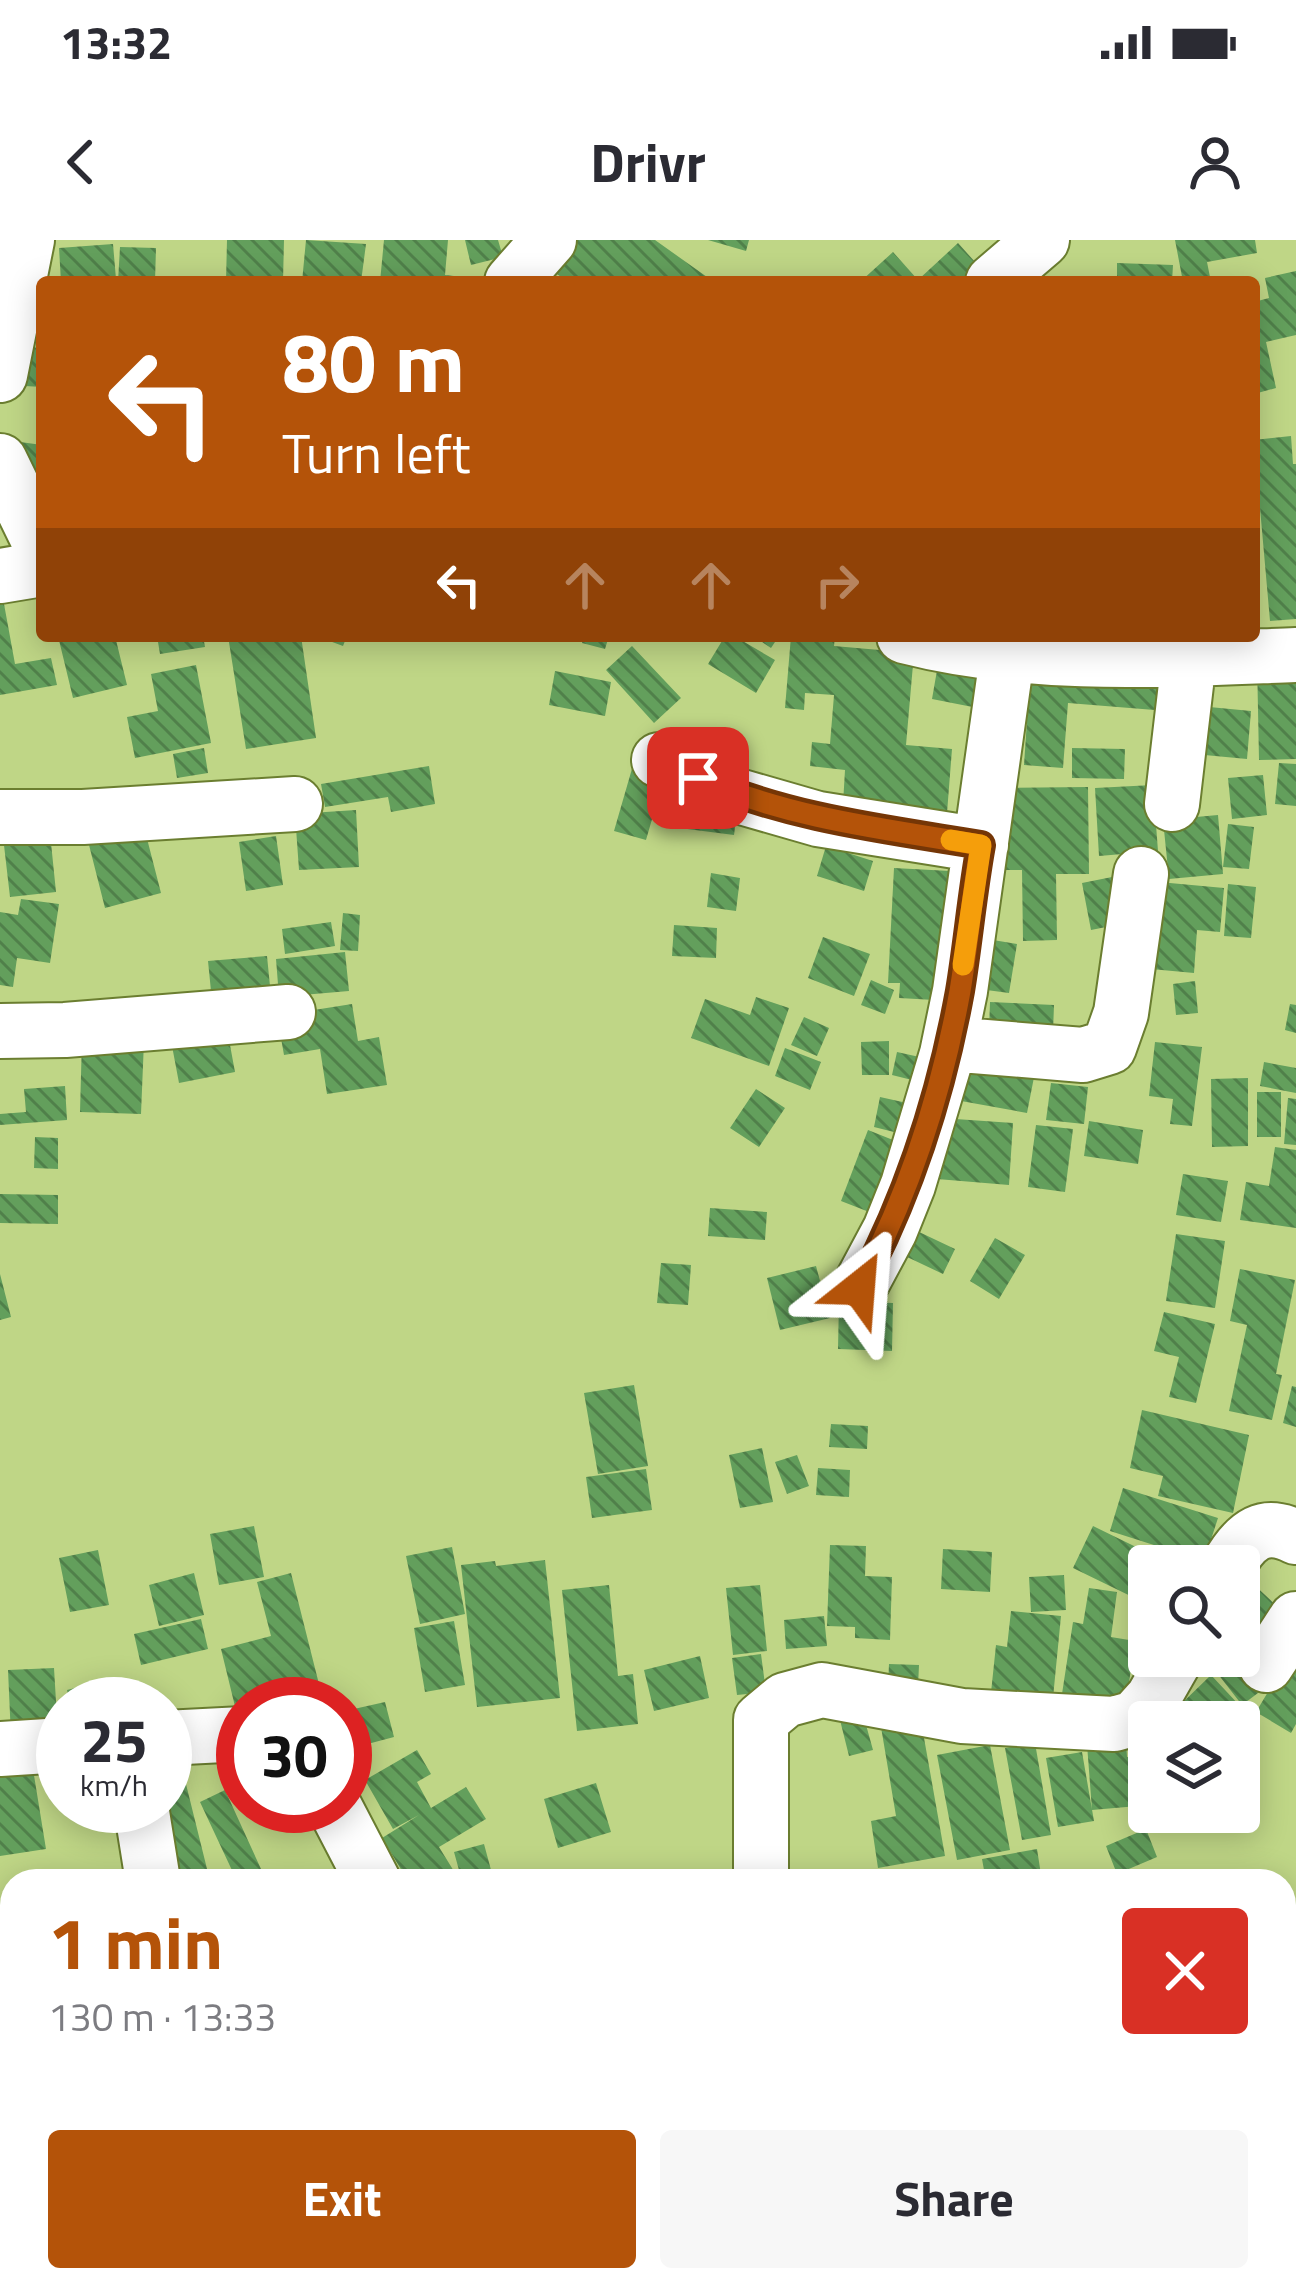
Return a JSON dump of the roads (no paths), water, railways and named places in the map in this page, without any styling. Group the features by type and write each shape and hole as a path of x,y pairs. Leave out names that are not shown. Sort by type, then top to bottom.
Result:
{"street":[{"path":"517,276 548,240"},
{"path":"1000,276 1042,240"},
{"path":"0,375 18,318 17,252"},
{"path":"0,461 36,535"},
{"path":"0,576 36,570"},
{"path":"968,642 1189,659 1296,655"},
{"path":"859,1288 908,1186 949,1044 1010,646"},
{"path":"1172,804 1189,659"},
{"path":"658,760 738,796 818,819 981,845"},
{"path":"0,817 82,818 295,804"},
{"path":"949,1044 1083,1054 1109,1047 1120,1013 1141,874"},
{"path":"0,1031 288,1012"},
{"path":"1240,1545 1261,1531 1286,1532 1296,1538"},
{"path":"1266,1665 1296,1619"},
{"path":"760,1869 761,1720 785,1700 822,1690 962,1716 1114,1724 1135,1718 1165,1677"},
{"path":"0,1749 36,1747"},
{"path":"145,1833 151,1869"},
{"path":"348,1833 367,1869"}]}
